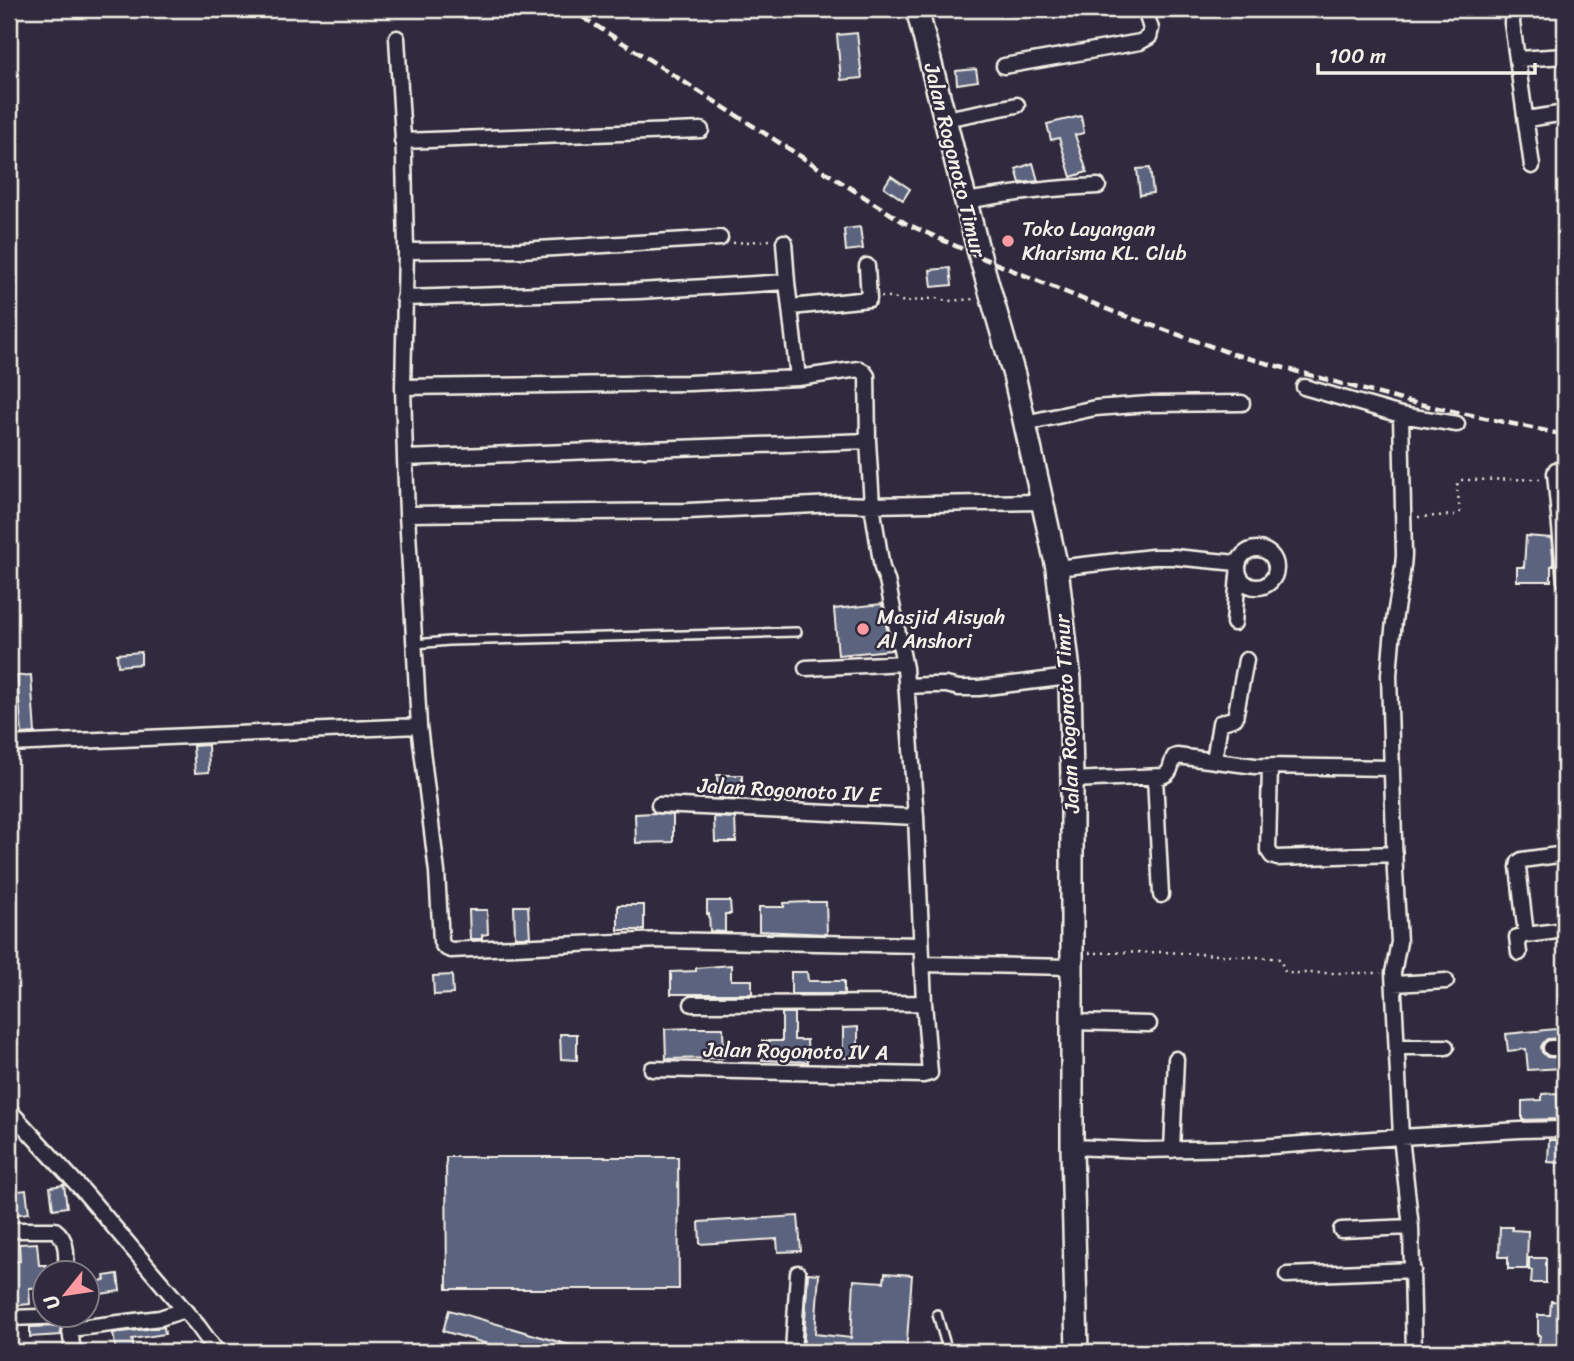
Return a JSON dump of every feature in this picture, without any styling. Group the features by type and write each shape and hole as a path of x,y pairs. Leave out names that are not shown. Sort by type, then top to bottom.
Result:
{"main road":[{"name":"Jalan Rogonoto Timur","path":"917,9 965,201 1014,375 1057,568 1069,677 1072,780 1072,1147 1077,1352"}],"street":[{"path":"1004,66 1140,42 1149,37 1151,29 1145,9"},
{"path":"1513,9 1512,23 1532,166"},
{"path":"397,38 406,251 403,387 407,514 419,726 437,872 442,946 451,950 660,940 921,945"},
{"path":"1518,59 1565,57"},
{"path":"945,119 1017,105"},
{"path":"1527,119 1565,113"},
{"path":"402,141 701,130"},
{"path":"965,201 1065,187 1098,187"},
{"path":"406,251 522,250 720,239"},
{"path":"784,242 798,379"},
{"path":"791,307 869,299 867,266"},
{"path":"404,298 639,291 787,282"},
{"path":"403,387 798,379 859,369 867,376 872,505 882,568 887,580 904,663 916,817 924,1003 692,1004"},
{"path":"1304,387 1401,415 1457,424"},
{"path":"1025,423 1095,408 1149,404 1242,403"},
{"path":"1401,415 1403,576 1391,643 1390,675 1399,942 1394,978 1401,1137 1411,1227 1414,1352"},
{"path":"405,458 868,441"},
{"path":"1560,473 1565,581"},
{"path":"407,514 688,511 836,504 1044,502"},
{"path":"1057,568 1174,557 1238,569 1234,623"},
{"path":"1214,761 1220,723 1235,718 1246,660"},
{"path":"806,668 904,663"},
{"path":"906,686 979,688 1069,677"},
{"path":"9,744 419,726"},
{"path":"1072,780 1167,775 1177,755 1235,765 1392,768"},
{"path":"1270,767 1268,850 1272,856 1395,854"},
{"path":"1155,777 1161,895"},
{"name":"Jalan Rogonoto IV E","path":"659,805 916,817"},
{"path":"1526,935 1518,862 1565,854"},
{"path":"1519,953 1517,937 1565,930"},
{"path":"922,964 1072,960"},
{"path":"1394,978 1446,981"},
{"name":"Jalan Rogonoto IV A","path":"652,1069 923,1075 930,1073 924,1003"},
{"path":"1072,1022 1149,1024"},
{"path":"1397,1047 1446,1046"},
{"path":"1172,1150 1176,1059"},
{"path":"9,1110 85,1193 217,1352"},
{"path":"1072,1147 1143,1150 1243,1148 1565,1129"},
{"path":"1341,1230 1411,1227"},
{"path":"9,1230 55,1230 61,1234 65,1243 66,1260"},
{"path":"1287,1275 1413,1270"},
{"path":"793,1352 798,1273"},
{"path":"102,1319 160,1318 184,1310"},
{"path":"9,1318 32,1319"},
{"path":"70,1330 73,1352"}],"lane":[{"path":"414,644 797,632"},
{"path":"937,1314 948,1352"}],"path":[{"path":"720,239 728,243 780,239 784,242"},
{"path":"869,299 891,297 907,302 936,298 959,301 991,296"},
{"path":"1404,518 1455,515 1460,512 1457,485 1460,480 1560,473"},
{"path":"1072,960 1165,952 1280,959 1288,974 1394,978"}],"building":[{"path":"857,33 862,78 841,80 837,35"},
{"path":"976,69 978,81 957,84 956,71"},
{"path":"1081,116 1084,133 1075,135 1087,172 1071,177 1059,138 1051,140 1047,124"},
{"path":"1033,163 1038,181 1020,183 1016,169"},
{"path":"1150,168 1153,193 1140,195 1137,169"},
{"path":"891,176 910,189 903,200 884,187"},
{"path":"860,227 863,249 846,251 844,229"},
{"path":"950,268 952,285 932,287 930,270"},
{"path":"1526,536 1551,538 1551,581 1517,581 1517,567 1524,567"},
{"name":"Masjid Aisyah Al Anshori","path":"882,604 891,650 838,655 834,609"},
{"path":"141,652 141,664 118,666 117,654"},
{"path":"31,675 35,733 22,734 17,676"},
{"path":"208,745 209,772 195,773 193,746"},
{"path":"717,775 742,775 742,799 718,798"},
{"path":"635,814 673,815 673,842 636,843"},
{"path":"714,817 735,818 736,842 715,842"},
{"path":"707,901 730,901 731,914 725,914 725,932 710,931"},
{"path":"826,902 827,934 759,931 759,907 784,907 784,903"},
{"path":"618,905 644,905 644,930 618,930"},
{"path":"514,906 528,906 530,937 515,937"},
{"path":"469,910 487,910 488,934 482,935 482,939 470,939"},
{"path":"731,965 731,980 752,980 752,994 671,994 671,972"},
{"path":"791,972 807,972 808,981 844,981 844,994 791,994"},
{"path":"452,975 453,994 434,995 433,976"},
{"path":"782,1013 794,1013 794,1040 807,1040 808,1062 762,1060 762,1041 782,1041"},
{"path":"858,1027 858,1058 843,1058 843,1028"},
{"path":"723,1028 724,1058 666,1059 665,1029"},
{"path":"1565,1028 1565,1038 1547,1039 1541,1047 1547,1057 1564,1058 1564,1068 1528,1070 1526,1049 1508,1051 1506,1034"},
{"path":"560,1034 577,1034 577,1060 561,1059"},
{"path":"1557,1093 1559,1119 1522,1120 1522,1101 1542,1100 1542,1094"},
{"path":"1549,1140 1563,1140 1561,1163 1548,1162"},
{"path":"446,1157 678,1157 679,1289 447,1289"},
{"path":"64,1185 67,1207 53,1209 50,1187"},
{"path":"26,1190 29,1213 13,1215 10,1192"},
{"path":"798,1216 801,1251 778,1252 777,1239 700,1244 699,1222"},
{"path":"1500,1227 1528,1231 1527,1269 1508,1269 1508,1257 1499,1257"},
{"path":"37,1243 39,1260 32,1260 30,1304 9,1306 9,1262 20,1261 19,1244"},
{"path":"1529,1258 1546,1258 1546,1283 1531,1283"},
{"path":"808,1273 819,1274 815,1334 851,1338 854,1280 884,1282 885,1273 912,1275 906,1352 803,1352"},
{"path":"118,1274 120,1291 102,1294 104,1276"},
{"path":"1551,1301 1565,1302 1565,1313 1562,1313 1561,1352 1538,1352 1538,1315 1550,1315"},
{"path":"449,1310 583,1349 582,1352 515,1352 443,1331"},
{"path":"30,1327 32,1330 60,1330 61,1335 30,1337"},
{"path":"164,1327 165,1334 132,1339 134,1352 116,1352 113,1333"}],"railway":[{"path":"570,9 905,223 980,257 1114,312 1233,354 1405,401 1565,435"}],"place":[{"name":"Toko Layangan Kharisma KL. Club","path":"1008,241"},
{"name":"Masjid Aisyah Al Anshori","path":"863,629"}]}
